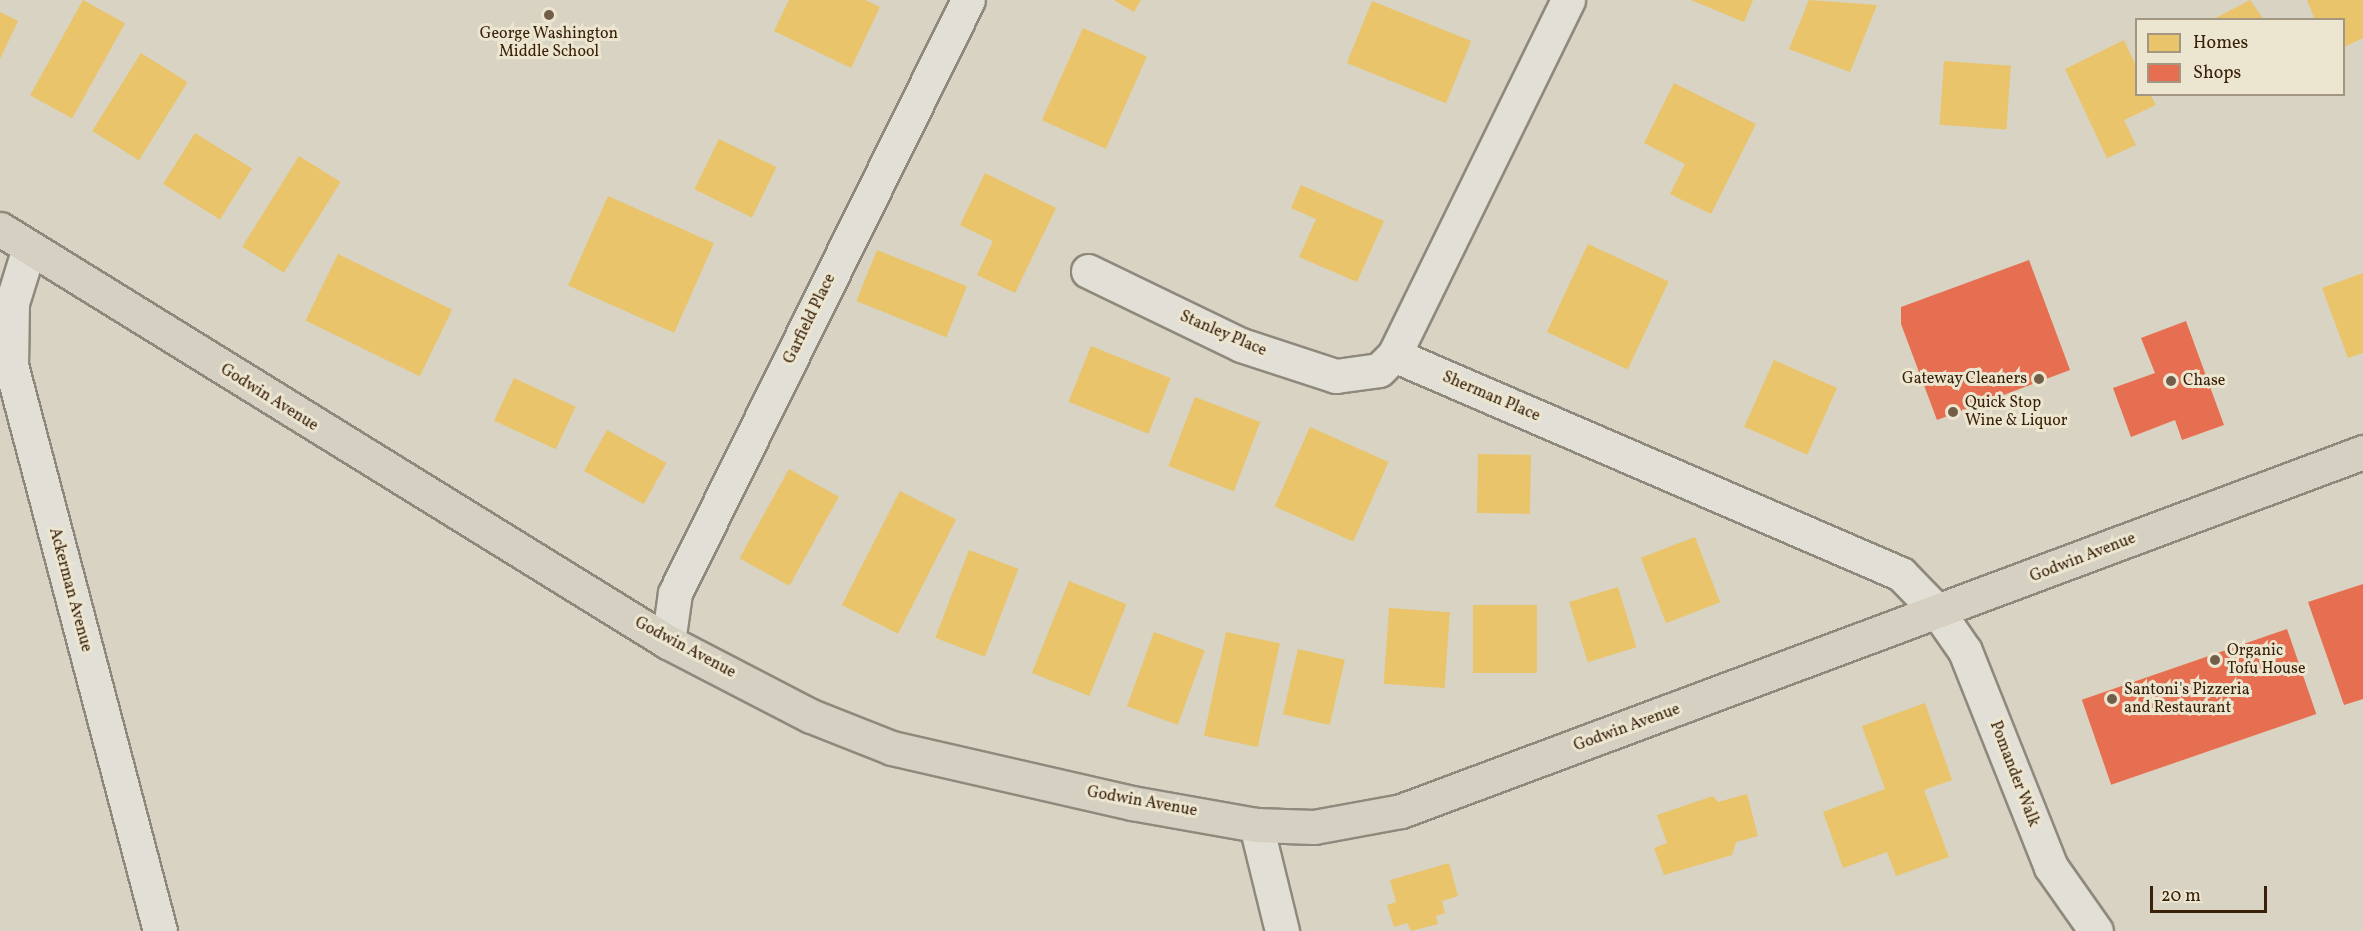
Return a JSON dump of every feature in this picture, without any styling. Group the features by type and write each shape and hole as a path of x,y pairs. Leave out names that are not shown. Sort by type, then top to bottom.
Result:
{"main road":[{"name":"Godwin Avenue","path":"0,229 668,642 811,716 892,748 1132,803 1256,825 1314,828 1401,811 2363,453"}],"street":[{"name":"Garfield Place","path":"668,642 675,593 968,0"},
{"path":"1394,355 1568,0"},
{"name":"Ackerman Avenue","path":"29,248 12,303 11,365 160,931"},
{"name":"Stanley Place","path":"1088,271 1241,345 1336,376 1379,370 1394,355"},
{"name":"Sherman Place","path":"1394,355 1901,574 1938,612"},
{"name":"Pomander Walk","path":"1938,612 1965,651 2051,867 2096,931"},
{"path":"1256,825 1282,931"}],"building: Homes":[{"path":"83,0 125,23 72,119 30,95"},
{"path":"789,0 865,0 880,7 851,68 774,31"},
{"path":"1114,0 1141,0 1134,12"},
{"path":"1691,0 1753,0 1744,22"},
{"path":"1809,0 1877,5 1850,72 1789,49"},
{"path":"2250,0 2263,18 2216,18"},
{"path":"2307,0 2363,0 2363,38 2345,47 2345,18 2314,18"},
{"path":"1372,1 1471,41 1446,103 1347,63"},
{"path":"0,12 18,21 0,59"},
{"path":"1083,28 1147,56 1106,149 1042,120"},
{"path":"2124,40 2135,64 2135,96 2151,96 2156,105 2124,120 2136,145 2107,158 2065,69"},
{"path":"141,53 188,82 139,160 92,131"},
{"path":"1944,61 2011,66 2006,130 1940,125"},
{"path":"1674,83 1756,124 1711,214 1670,194 1685,164 1644,143"},
{"path":"195,133 252,169 220,219 163,184"},
{"path":"719,139 777,167 752,217 694,189"},
{"path":"299,156 341,182 284,273 242,247"},
{"path":"985,173 1056,208 1015,293 977,275 993,241 960,225"},
{"path":"1301,185 1384,221 1357,282 1299,257 1316,219 1291,208"},
{"path":"608,196 714,243 674,333 568,286"},
{"path":"1588,244 1669,282 1628,370 1547,332"},
{"path":"877,250 967,286 946,337 856,301"},
{"path":"338,254 452,310 420,376 306,321"},
{"path":"2363,273 2363,353 2348,358 2322,288"},
{"path":"1091,346 1171,378 1148,434 1069,402"},
{"path":"1774,360 1837,388 1807,455 1744,427"},
{"path":"514,378 576,407 556,449 494,421"},
{"path":"1195,397 1260,422 1234,491 1168,466"},
{"path":"1310,427 1389,462 1353,541 1275,506"},
{"path":"607,430 666,463 644,504 584,471"},
{"path":"1478,454 1531,455 1530,514 1477,513"},
{"path":"789,469 839,497 789,586 740,558"},
{"path":"900,491 956,520 898,634 842,605"},
{"path":"1695,537 1720,602 1666,623 1641,558"},
{"path":"969,550 1018,569 985,657 935,638"},
{"path":"1069,581 1126,604 1089,696 1032,673"},
{"path":"1618,587 1636,647 1588,662 1569,602"},
{"path":"1473,605 1537,605 1537,673 1473,673"},
{"path":"1389,608 1450,612 1445,688 1384,684"},
{"path":"1154,632 1205,650 1178,725 1127,706"},
{"path":"1226,632 1280,643 1258,747 1204,736"},
{"path":"1298,649 1345,660 1330,725 1283,714"},
{"path":"1925,703 1952,780 1924,790 1949,857 1896,876 1887,852 1843,868 1823,812 1885,789 1862,726"},
{"path":"1747,794 1758,836 1736,842 1732,855 1664,875 1654,848 1667,843 1657,815 1713,796 1718,802"},
{"path":"1449,863 1458,896 1442,901 1445,913 1436,916 1438,924 1411,931 1407,923 1394,927 1387,905 1396,902 1390,880"}],"building: Shops":[{"path":"2029,260 2070,370 1937,420 1901,324 1901,307"},
{"name":"Chase","path":"2186,321 2224,425 2182,440 2175,420 2131,437 2113,388 2155,373 2141,338"},
{"path":"2363,584 2363,699 2344,705 2308,602"},
{"path":"2287,629 2316,714 2111,785 2082,700"}],"place":[{"name":"George Washington Middle School","path":"549,15"},
{"name":"Gateway Cleaners","path":"2039,379"},
{"name":"Chase","path":"2171,381"},
{"name":"Quick Stop Wine & Liquor","path":"1953,412"},
{"name":"Organic Tofu House","path":"2215,660"},
{"name":"Santoni's Pizzeria and Restaurant","path":"2112,699"}]}
